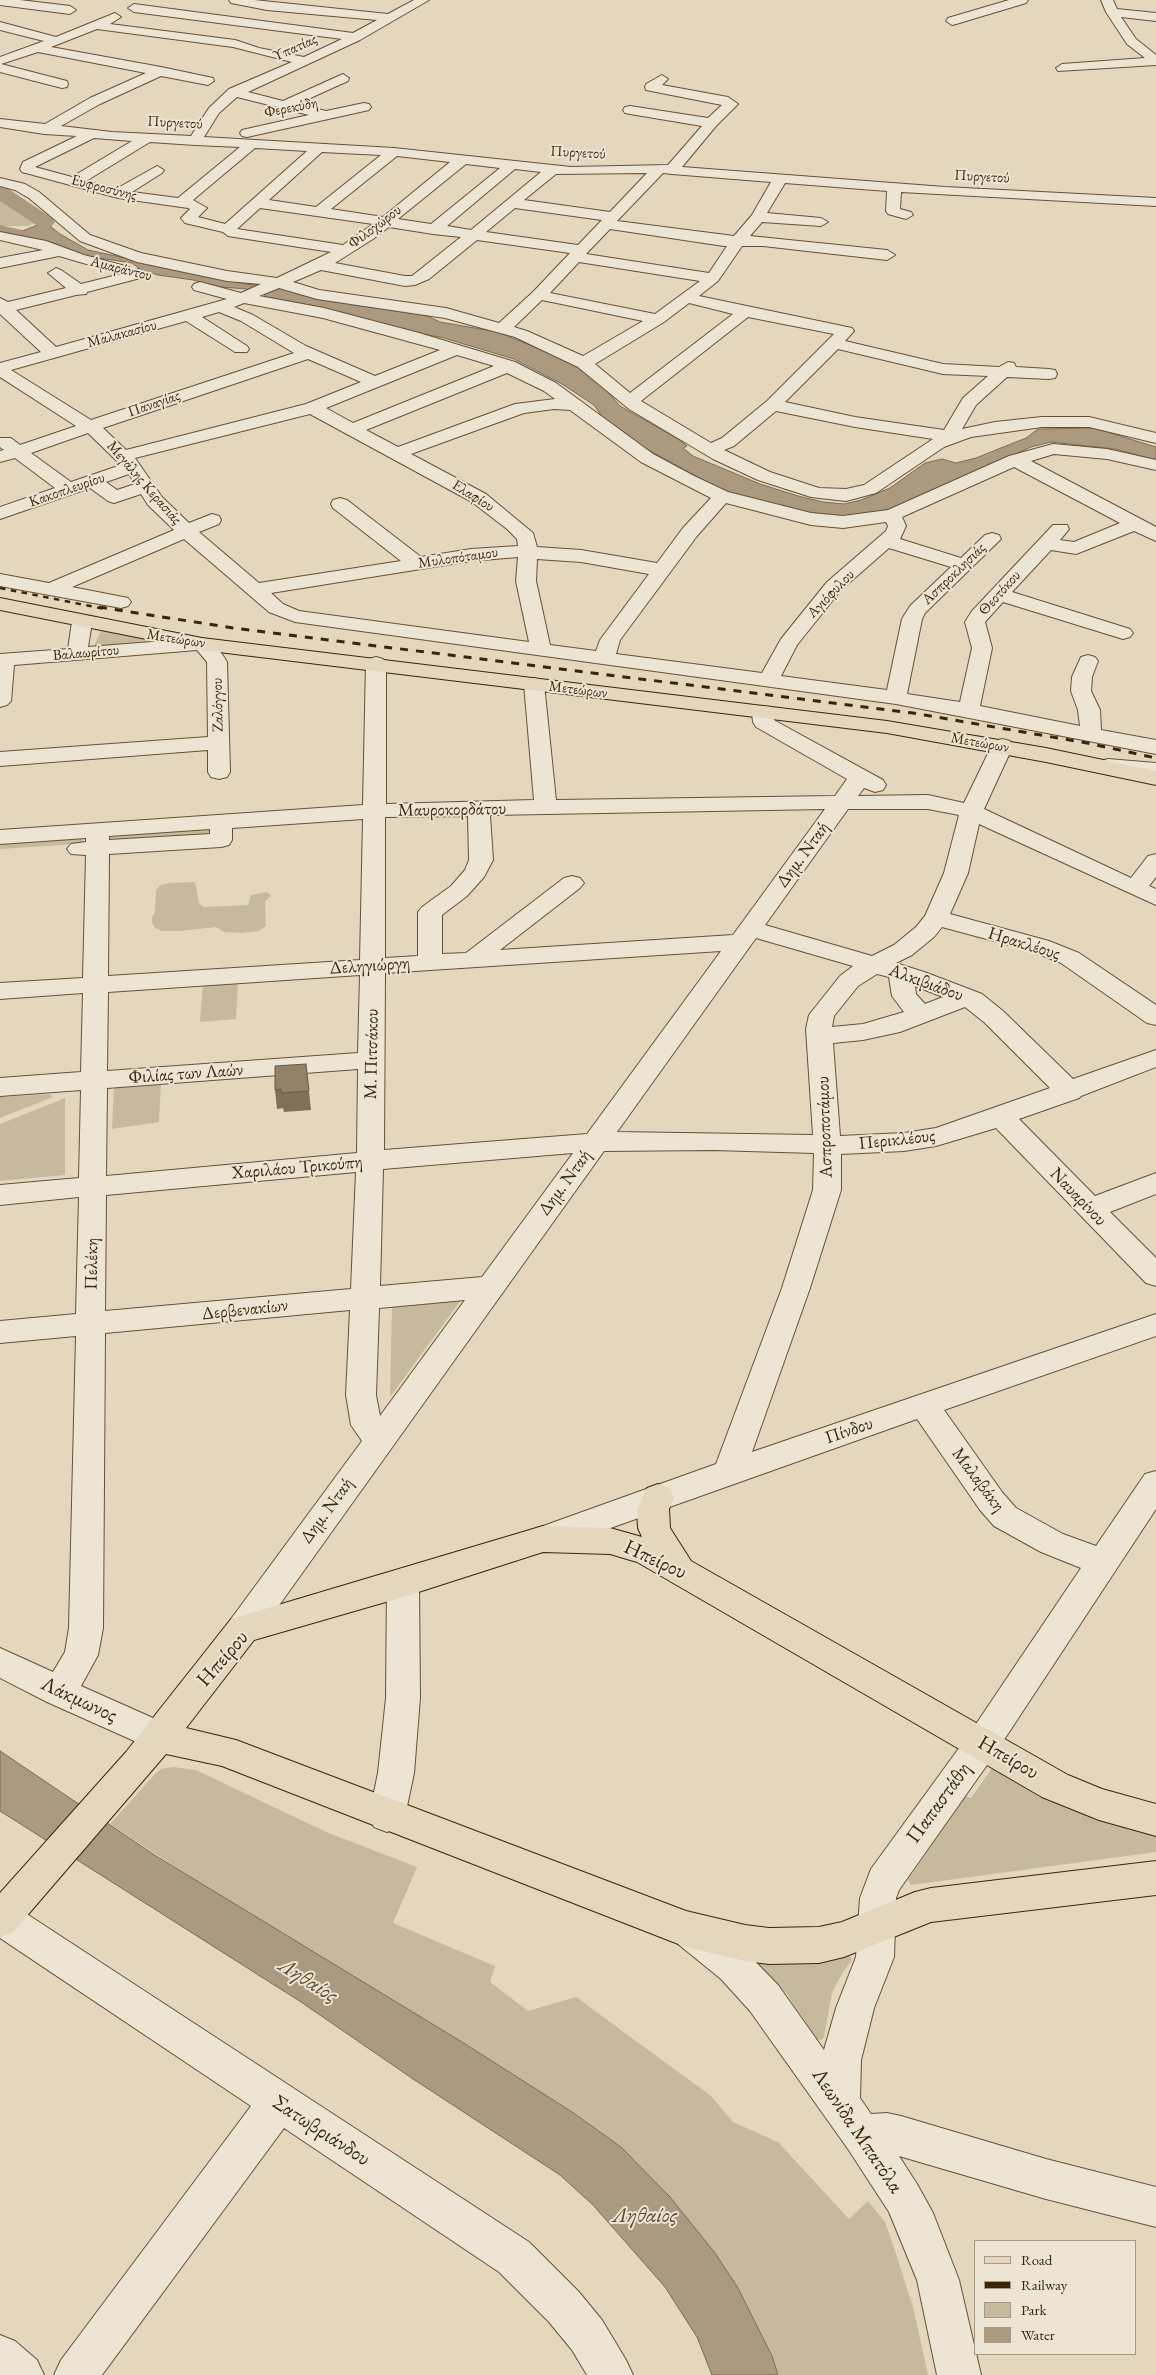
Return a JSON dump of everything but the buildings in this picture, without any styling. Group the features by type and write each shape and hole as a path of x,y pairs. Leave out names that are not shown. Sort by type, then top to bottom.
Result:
{"main road":[{"name":"Μετεώρων","path":"0,604 82,622 202,644 376,663 887,727 1002,746 1156,778"},
{"path":"658,1497 653,1509 654,1528 663,1547 679,1570"},
{"name":"Ηπείρου","path":"6,1913 149,1750 243,1629 403,1583 543,1539 589,1539 623,1544 647,1552 982,1744 1076,1795 1156,1820"},
{"path":"149,1750 224,1751 387,1816 686,1928 745,1943 805,1946 832,1943 931,1905 1156,1878"}],"street":[{"path":"0,61 99,26 152,0"},
{"path":"235,0 392,18"},
{"path":"213,19 240,0"},
{"path":"314,10 324,0"},
{"path":"400,0 421,1"},
{"path":"952,21 1022,0"},
{"path":"0,1 70,10"},
{"name":"Υπατίας","path":"194,141 214,112 234,92 356,37 421,1"},
{"path":"1106,3 1156,17"},
{"path":"1106,3 1131,41 1156,61"},
{"path":"134,8 356,37"},
{"path":"0,26 58,41"},
{"path":"99,26 240,45 256,51 306,61"},
{"path":"73,36 91,39"},
{"path":"38,48 208,81"},
{"path":"0,53 13,56"},
{"path":"1062,68 1156,61"},
{"path":"44,130 84,106 157,72 182,63"},
{"path":"0,68 62,84"},
{"path":"83,69 137,81"},
{"path":"285,105 302,95 344,78"},
{"path":"504,328 539,295 609,221 666,170 730,103 651,87 662,79"},
{"path":"234,92 330,116"},
{"name":"Φερεκύδη","path":"226,142 236,135 330,116 364,107"},
{"path":"630,110 711,124"},
{"path":"214,112 278,127"},
{"name":"Πυργετού","path":"0,123 44,130 92,134 394,152 594,172 666,170 894,187 1156,202"},
{"name":"Ευφροσύνης","path":"92,134 28,165 27,168 118,194 182,202"},
{"path":"75,181 147,138"},
{"path":"182,202 252,144"},
{"path":"228,229 320,147"},
{"path":"318,212 394,152"},
{"name":"Φιλοχώρου","path":"243,298 320,265 346,250 463,159"},
{"path":"433,230 513,164"},
{"path":"320,265 405,281 415,280 424,276 553,169"},
{"path":"118,194 157,170"},
{"path":"584,363 658,320 713,278 738,241 758,217 782,178"},
{"path":"0,182 26,191 85,238 115,250 185,268 279,283 317,294 446,313 504,328 584,363 630,401 709,450 754,472 822,494 846,495 876,487 933,445 950,436 995,427 1058,421 1107,425 1156,438"},
{"path":"894,187 893,211 906,215"},
{"path":"182,202 200,208 188,218 190,220 228,229 233,233 346,250"},
{"path":"257,203 473,236 713,278"},
{"path":"512,203 609,221 738,241 763,241 887,255"},
{"path":"758,217 821,222"},
{"name":"Αμαράντου","path":"0,236 64,251 79,258 156,277"},
{"path":"0,263 64,251"},
{"path":"56,273 80,291"},
{"path":"2,307 80,291 140,274"},
{"path":"189,284 243,298 324,313 456,349 510,366 556,391 572,405 584,410 647,458 722,496 789,514 824,521 862,520 892,515 1015,460 1053,450 1068,449 1107,454 1156,465"},
{"path":"539,295 658,320"},
{"name":"Μαλακασίου","path":"0,369 220,307 243,298"},
{"path":"686,298 745,312 806,317 846,331 773,405 728,442 709,450"},
{"path":"2,307 52,354"},
{"path":"220,307 247,318 309,353 375,382"},
{"path":"630,401 745,312"},
{"path":"189,316 241,348"},
{"path":"834,344 933,368 1049,374"},
{"name":"Κακοπλευρίου","path":"1,511 93,480 128,462 312,408 456,349"},
{"name":"Παναγίας","path":"0,457 309,353"},
{"path":"950,436 972,399 1021,357"},
{"path":"353,429 510,366"},
{"name":"Μεγάλης Κερασιάς","path":"0,369 89,426 128,462 155,501 187,532 280,610 295,616 896,698 969,710 1156,747"},
{"path":"398,453 512,410 539,405 572,405"},
{"path":"773,405 855,422 950,436"},
{"name":"Ελαφίου","path":"312,408 479,498 501,514 526,537 528,544 526,552 526,581 541,651"},
{"path":"0,438 68,489"},
{"path":"1015,460 1156,535"},
{"path":"93,480 114,498 146,487"},
{"path":"604,659 610,640 702,517 722,496"},
{"path":"340,504 417,564"},
{"path":"892,515 897,526 895,534 888,541 965,565"},
{"path":"49,590 212,520"},
{"name":"Θεοτόκου","path":"969,710 982,648 975,622 982,611 1054,537 1076,548 1135,524"},
{"name":"Ασπροκλησιάς","path":"896,698 912,619 917,610 992,538"},
{"name":"Αγιόφυλου","path":"768,681 788,643 816,606 834,586 888,541"},
{"name":"Μυλοπόταμου","path":"255,590 496,552 581,556 662,570"},
{"path":"0,580 121,602"},
{"path":"999,594 1123,633"},
{"path":"78,654 82,622"},
{"name":"Βαλαωρίτου","path":"2,660 202,644"},
{"name":"Ζαλόγγου","path":"202,644 213,654 217,662 220,772"},
{"path":"0,702 2,660"},
{"path":"1088,661 1082,678 1081,690 1089,710 1090,734"},
{"name":"Μ. Πιτσάκου","path":"376,663 370,1161 361,1395 366,1425 379,1439"},
{"path":"534,684 546,808"},
{"path":"763,712 763,718 767,725 905,802"},
{"path":"0,759 219,743"},
{"name":"Ασπροποτάμου","path":"729,1472 820,1216 827,1190 827,1145 819,1024 822,1015 849,982 914,942 936,918 956,873 969,820 1002,746"},
{"path":"1099,766 1156,770"},
{"name":"Δημ. Νταή","path":"243,1629 270,1589 860,777"},
{"name":"Μαυροκορδάτου","path":"98,839 221,840 221,820 374,811 905,802 969,820 1000,838 1038,844 1156,898"},
{"path":"430,962 430,912 459,891 476,872 481,860 479,810"},
{"path":"0,836 98,839"},
{"path":"0,854 98,839"},
{"name":"Πελέκη","path":"59,1692 82,1655 86,1628 98,839"},
{"path":"1135,888 1156,861"},
{"path":"473,960 572,883"},
{"name":"Ηρακλέους","path":"936,918 1063,955 1079,963 1156,1017"},
{"name":"Δεληγιώργη","path":"0,991 473,960 745,935"},
{"name":"Αλκιβιάδου","path":"745,935 874,965 967,997 994,1017 1070,1092"},
{"path":"901,973 904,996 921,1016"},
{"path":"820,1036 876,1030 921,1016 967,997"},
{"name":"Περικλέους","path":"594,1143 666,1140 827,1145 885,1144 913,1141 951,1133 1000,1117 1156,1058"},
{"name":"Φιλίας των Λαών","path":"0,1087 372,1060"},
{"name":"Ναυαρίνου","path":"1000,1117 1156,1276"},
{"name":"Χαριλάου Τρικούπη","path":"0,1195 370,1161 594,1143"},
{"path":"1090,1209 1156,1183"},
{"name":"Δερβενακίων","path":"0,1332 489,1287"},
{"name":"Πίνδου","path":"543,1539 729,1472 1156,1325"},
{"name":"Μαλαβάκη","path":"924,1406 984,1491 1005,1517 1018,1526 1052,1543 1102,1562"},
{"name":"Παπαστάθη","path":"851,2120 840,2079 845,2040 875,1957 878,1898 889,1872 982,1744 1156,1483"},
{"path":"387,1816 396,1773 403,1698 403,1583"},
{"path":"270,1589 276,1602 294,1615"},
{"name":"Λάκμωνος","path":"0,1662 59,1692 149,1750"},
{"name":"Σατωβριάνδου","path":"6,1913 278,2102 514,2257 564,2307 587,2335 611,2375"},
{"name":"Λεωνίδα Μπατόλα","path":"686,1928 722,1956 754,1986 795,2040 851,2120 902,2198 918,2228 938,2280 959,2375"},
{"path":"76,2375 278,2102"},
{"path":"851,2120 887,2133 1046,2179 1156,2207"},
{"path":"0,2356 22,2375"}],"green space":[{"path":"0,194 39,220 29,226 0,226"},
{"path":"101,631 161,640 164,641 93,648"},
{"path":"211,827 213,835 108,841 108,837"},
{"path":"82,838 83,842 78,844 0,849 0,842"},
{"path":"195,882 199,903 204,907 248,905 251,895 267,892 271,896 265,901 266,926 259,931 241,933 224,932 216,927 180,931 162,931 155,928 152,923 152,917 155,912 156,891 159,886 168,883"},
{"path":"238,981 236,1019 200,1022 203,983"},
{"path":"161,1083 159,1122 112,1129 114,1088"},
{"path":"49,1094 53,1097 0,1118 0,1097"},
{"path":"65,1098 65,1175 0,1181 0,1124"},
{"path":"461,1300 390,1397 392,1307"},
{"path":"173,1767 196,1770 326,1832 417,1867 393,1923 495,1966 490,1982 528,2011 576,1997 711,2096 733,2122 778,2142 849,2219 868,2201 885,2222 895,2251 913,2307 928,2375 778,2375 772,2356 715,2253 670,2197 621,2147 572,2112 462,2042 198,1882 110,1824 155,1774 161,1769"},
{"path":"993,1767 1156,1830 1156,1852 911,1885 908,1880 966,1796 971,1798"},
{"path":"850,1956 852,1960 832,1993 824,2037 821,2040 817,2039 786,1993 750,1958"}],"water":[{"path":"45,222 60,234 88,250 246,284 284,288 309,297 425,315 440,322 498,332 573,363 606,390 620,406 678,439 687,446 683,448 693,456 760,484 823,502 844,504 861,500 890,488 925,463 942,459 956,463 976,458 1026,438 1038,429 1094,428 1156,447 1156,460 1115,449 1051,442 1031,447 893,509 856,517 818,515 742,497 719,489 636,443 603,418 594,405 562,384 514,359 444,338 386,326 336,311 265,298 265,295 246,289 221,287 193,280 158,275 141,270 132,263 73,254 56,244 15,234"},
{"name":"Ληθαίος","path":"0,1751 156,1856 462,2042 572,2112 621,2147 670,2197 715,2253 738,2288 772,2356 778,2375 712,2375 697,2337 665,2287 593,2205 560,2175 413,2079 301,2002 0,1811"}],"waterway":[{"path":"0,192 45,222"},
{"path":"0,231 15,234"}],"railway":[{"path":"0,588 105,609"},
{"path":"99,607 233,628 913,713 1087,743 1156,758"}]}
